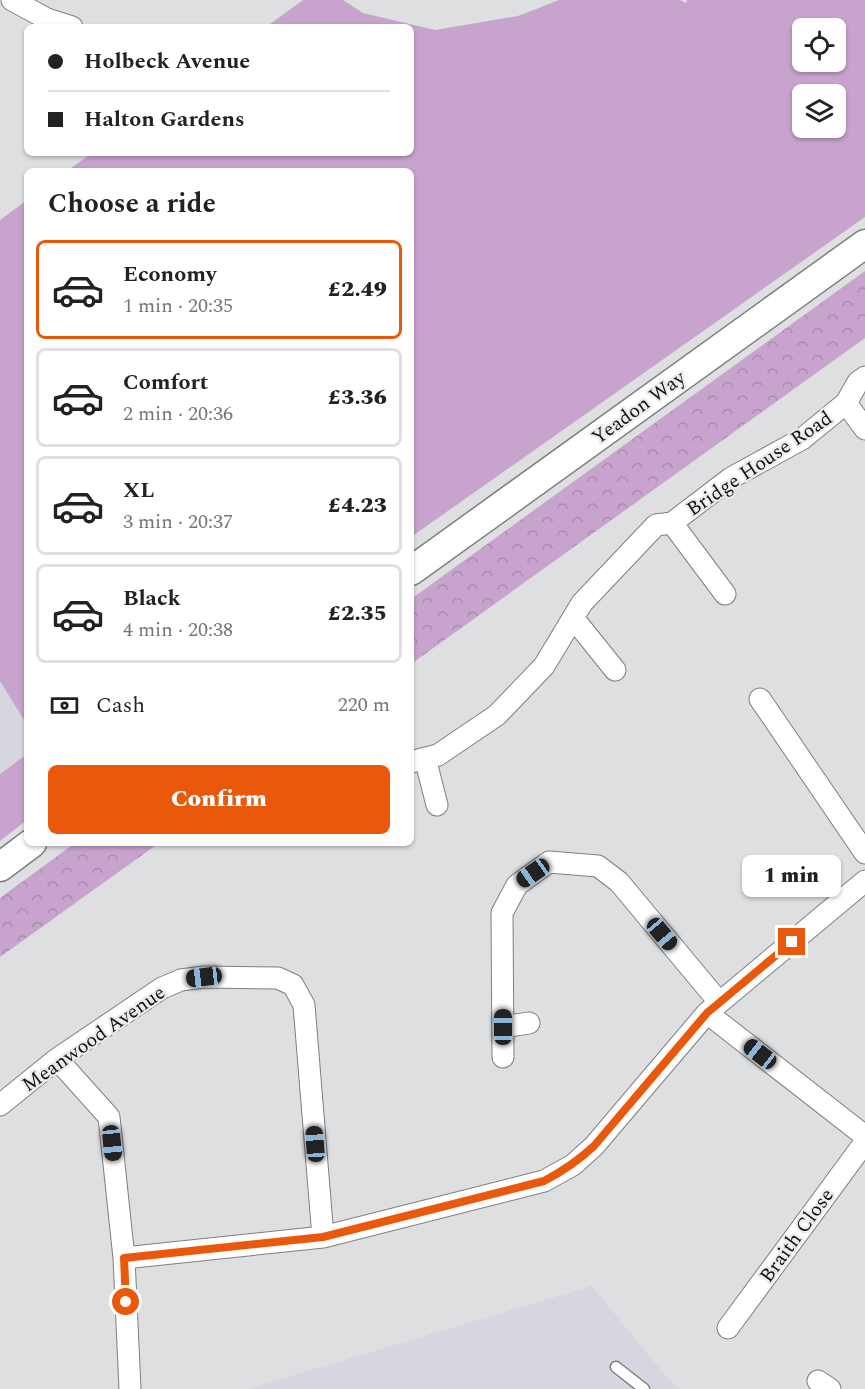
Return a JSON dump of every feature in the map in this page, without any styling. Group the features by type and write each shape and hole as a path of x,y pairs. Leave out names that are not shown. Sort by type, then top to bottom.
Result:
{"street":[{"path":"12,0 47,19 63,24"},
{"name":"Yeadon Way","path":"414,569 865,244"},
{"name":"Bridge House Road","path":"437,805 418,760 438,755 497,715 544,666 582,603 656,525 672,523 731,478 802,439 846,403 858,382 865,377"},
{"name":"Bridge House Road","path":"846,403 865,429"},
{"name":"Bridge House Road","path":"672,523 726,594"},
{"path":"574,619 615,669"},
{"path":"760,699 865,853"},
{"path":"0,867 28,846"},
{"path":"503,1056 502,913 517,885 549,862 598,866 619,882 713,1008 865,1136"},
{"path":"124,1258 323,1237 544,1181 573,1165 594,1146 713,1008 865,881"},
{"name":"Meanwood Avenue","path":"0,1105 57,1059 162,988 181,980 204,977 278,978 293,985 304,1005 323,1237"},
{"path":"503,1027 529,1023"},
{"path":"57,1059 109,1117 124,1258 130,1389"},
{"name":"Braith Close","path":"728,1328 865,1142"}],"lane":[{"path":"616,1368 644,1389"}],"shaded area":[{"path":"0,681 24,720 24,756 0,774"},
{"path":"592,1286 668,1379 681,1389 247,1389"}],"green space":[{"path":"303,0 343,0 363,13 410,24 270,24"},
{"path":"559,0 680,0 686,3 687,0 865,0 865,217 414,535 414,168 71,168 88,156 414,156 414,25 435,30 518,16"},
{"path":"24,202 24,720 0,681 0,220"},
{"path":"865,271 865,338 414,662 414,597"},
{"path":"24,756 24,822 0,841 0,774"},
{"path":"71,846 155,846 0,957 0,898"}],"route":[{"path":"126,1302 124,1258 323,1237 544,1181 559,1173 573,1165 594,1146 707,1013 792,942"}]}
